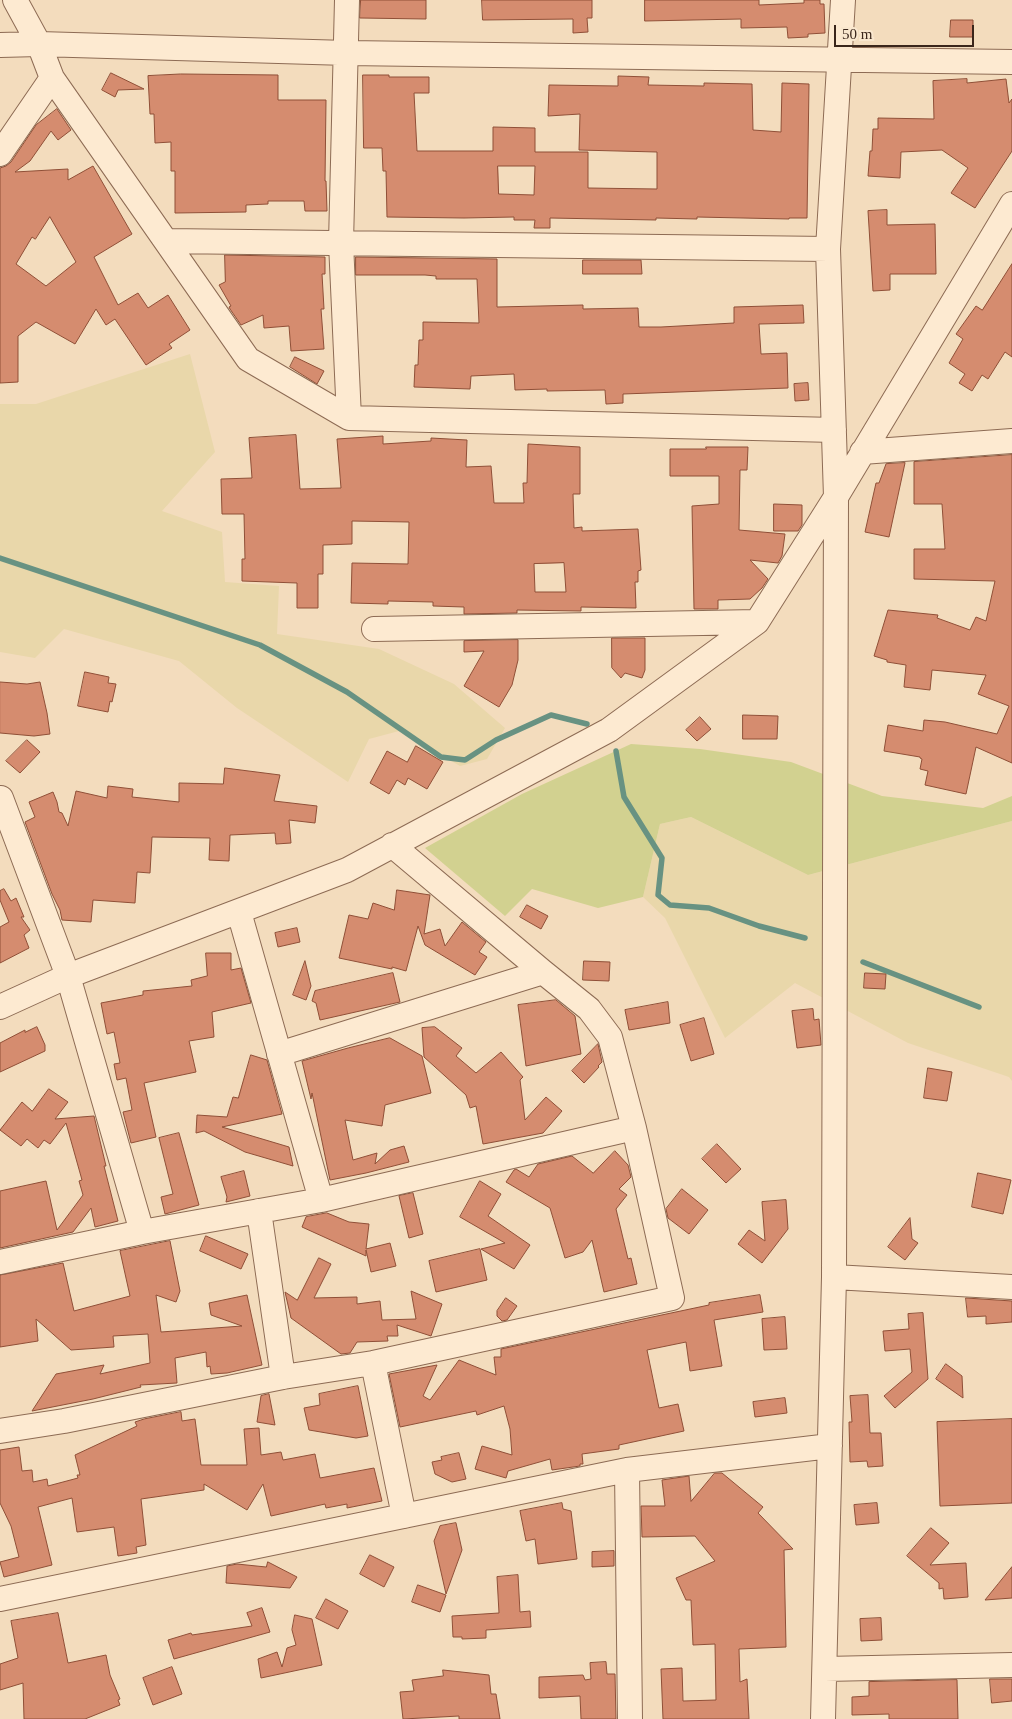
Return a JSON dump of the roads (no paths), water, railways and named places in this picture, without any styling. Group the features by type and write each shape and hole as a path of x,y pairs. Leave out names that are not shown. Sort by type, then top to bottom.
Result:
{"street":[{"path":"15,0 39,44 52,78 248,359 348,418 834,430"},
{"path":"347,0 341,243 348,418"},
{"path":"823,1719 834,1277 836,497 828,249 843,0"},
{"path":"0,45 39,44 347,53 1012,62"},
{"path":"0,154 52,78"},
{"path":"0,1007 68,976 347,870 610,730 757,622 836,497 1012,204"},
{"path":"166,241 828,249"},
{"path":"862,452 1012,441"},
{"path":"374,629 757,622"},
{"path":"0,799 68,976 142,1232"},
{"path":"0,1431 64,1422 282,1377 373,1363 672,1298 634,1128 610,1037 589,1008 543,972 392,845"},
{"path":"239,912 321,1200"},
{"path":"280,1054 543,972"},
{"path":"0,1262 142,1232 321,1200 634,1128"},
{"path":"258,1211 282,1377"},
{"path":"834,1277 1012,1287"},
{"path":"373,1363 404,1516"},
{"path":"0,1599 627,1470 830,1446"},
{"path":"627,1470 630,1719"},
{"path":"825,1669 1012,1665"}],"waterway":[{"path":"0,558 260,645 347,692 441,757 465,760 496,740 551,715 587,724"},
{"path":"616,751 624,797 662,858 658,895 670,905 709,908 759,926 805,938"},
{"path":"863,962 979,1007"}]}
